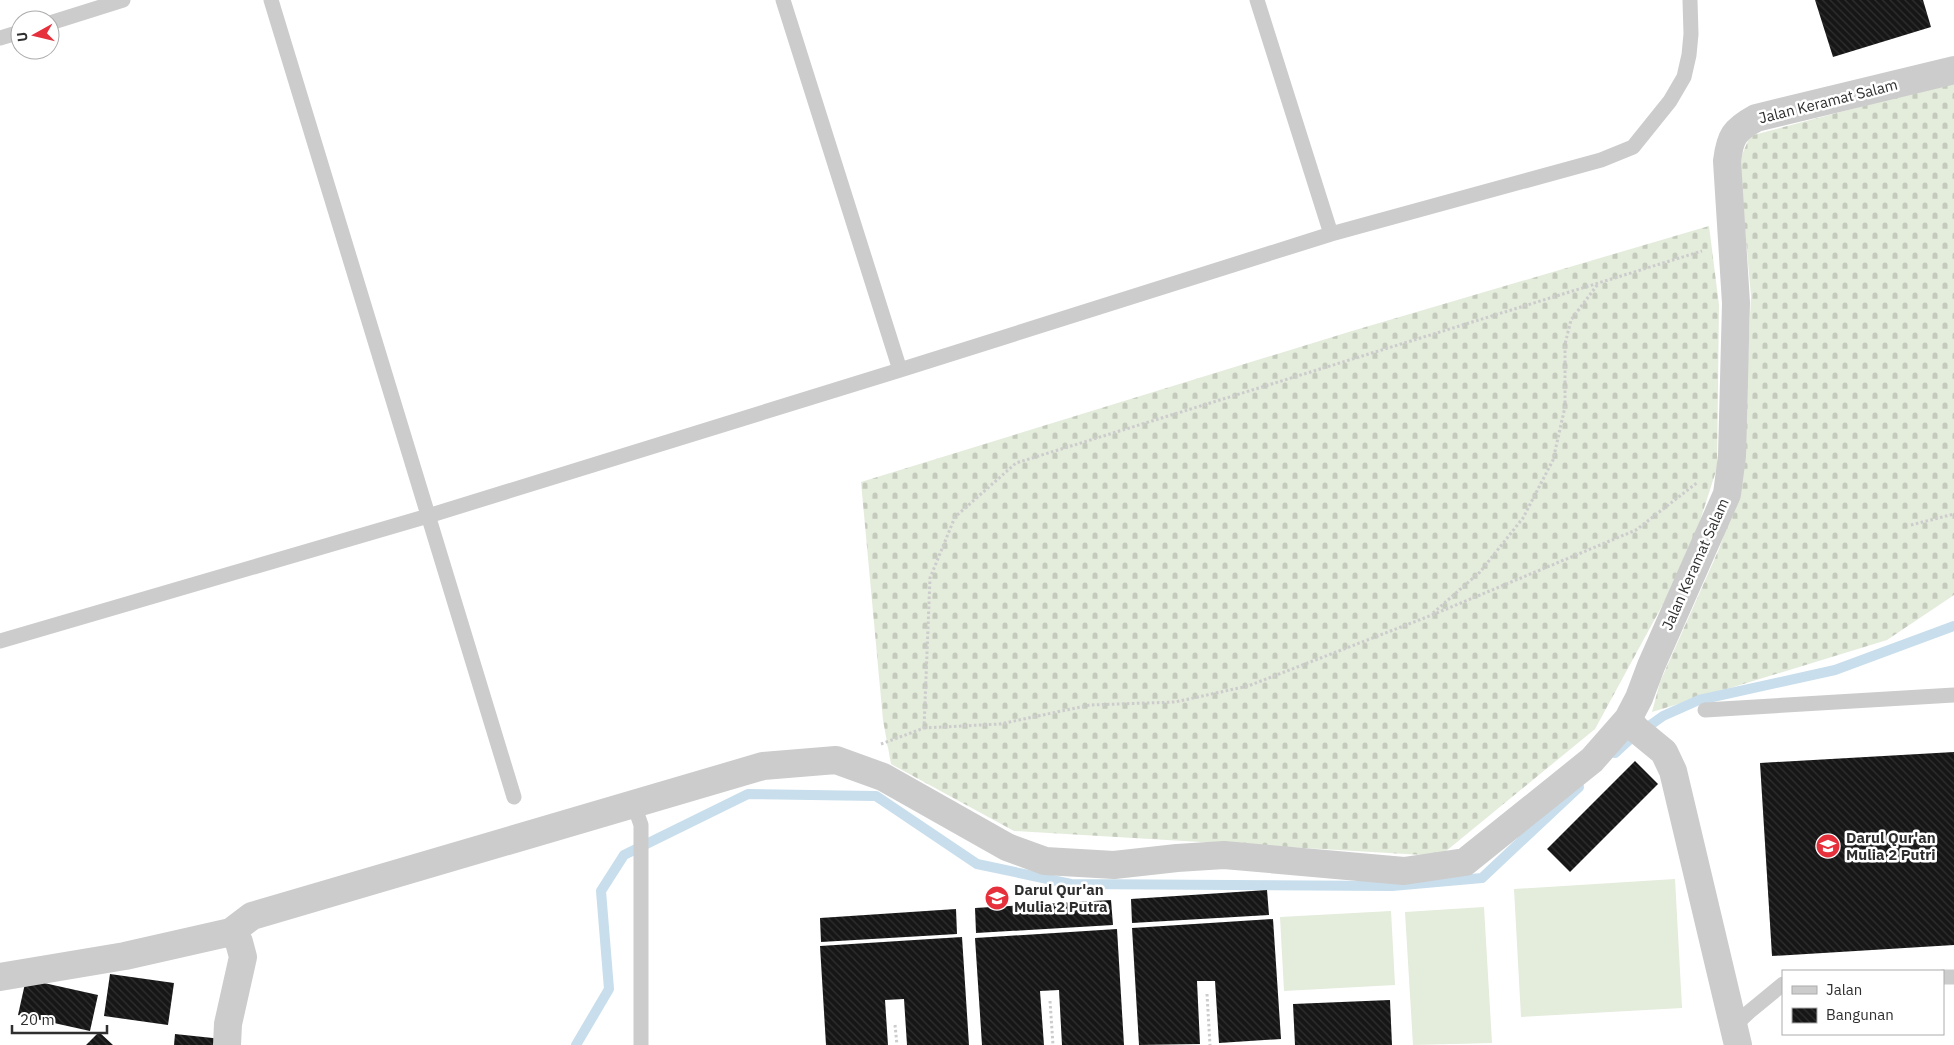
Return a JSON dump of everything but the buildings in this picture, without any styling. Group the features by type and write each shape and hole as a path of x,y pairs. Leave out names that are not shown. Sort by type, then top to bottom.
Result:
{"street":[{"name":"Jalan Keramat Salam","path":"231,932 252,916 638,815 763,766 836,760 883,777 1007,846 1045,861 1114,865 1224,855 1404,871 1465,862 1592,760 1639,730 1639,698 1650,666 1727,494 1732,456 1736,312 1727,161 1729,146 1734,133 1742,125 1756,118 1954,70"},
{"path":"1639,730 1664,752 1673,771 1736,1036"},
{"path":"0,977 100,961 231,932 239,942 243,956 228,1024 227,1045"}],"lane":[{"path":"60,19 123,0"},
{"path":"271,0 514,797"},
{"path":"783,0 900,370"},
{"path":"1257,0 1330,234"},
{"path":"0,641 428,516 1330,234 1601,160 1633,147 1670,101 1684,77 1689,56 1691,34 1690,0"},
{"path":"1705,710 1954,695"},
{"path":"638,815 641,853 642,1045"},
{"path":"1736,1036 1749,1012 1782,985"}],"path":[{"path":"924,728 930,578 955,517 1016,463 1732,242"},
{"path":"1432,615 1480,572 1523,518 1553,460 1565,407 1565,344 1571,320 1599,283"},
{"path":"880,744 924,728 1000,724 1090,705 1175,702 1248,686 1432,615 1636,530 1702,479"},
{"path":"1911,525 1954,514"},
{"path":"1207,994 1210,1045"},
{"path":"1050,1001 1053,1045"},
{"path":"895,1025 897,1045"}],"green space":[{"path":"1954,82 1954,595 1887,640 1652,712 1660,682 1719,549 1742,482 1751,296 1739,162 1750,136"},
{"path":"1709,226 1719,305 1717,468 1688,558 1595,729 1440,856 1014,831 891,764 883,720 861,482 1352,331"},
{"path":"1675,879 1682,1008 1521,1017 1514,889"},
{"path":"1484,907 1492,1043 1413,1045 1405,912"},
{"path":"1391,911 1395,985 1284,991 1280,917"}],"waterway":[{"path":"1615,753 1628,741 1663,716 1699,700 1835,670 1954,626"},
{"path":"576,1045 609,989 601,891 624,855 748,794 876,796 977,864 1071,884 1392,886 1482,878 1579,787"}],"place":[{"name":"Darul Qur'an Mulia 2 Putri","path":"1828,846"},
{"name":"Darul Qur'an Mulia 2 Putra","path":"997,898"}]}
